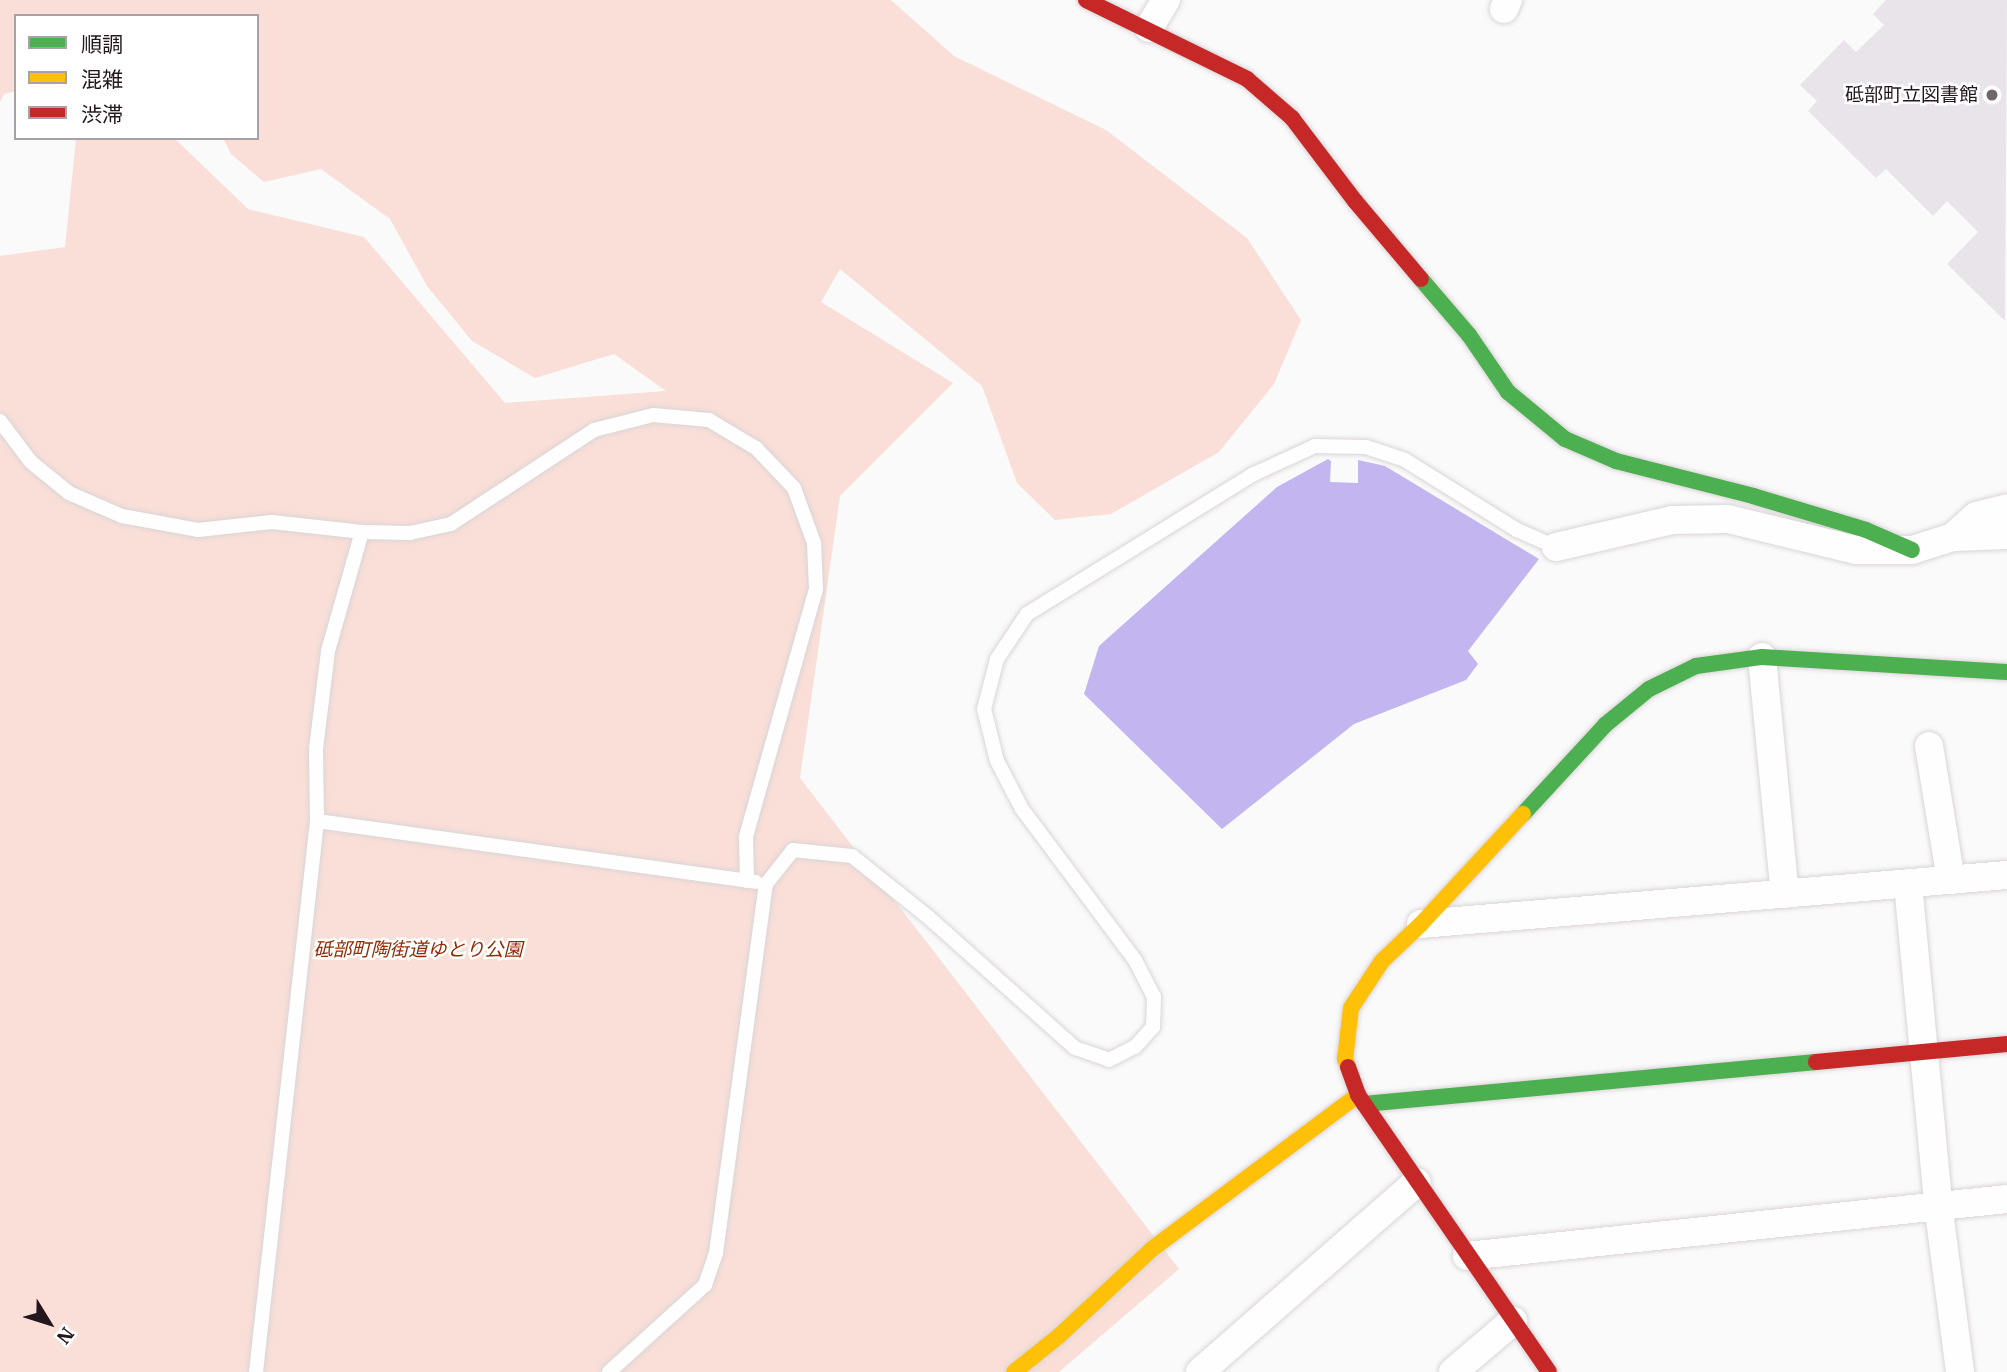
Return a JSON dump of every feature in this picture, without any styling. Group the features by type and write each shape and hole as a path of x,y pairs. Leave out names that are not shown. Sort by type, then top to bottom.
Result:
{"street":[{"path":"1086,0 1149,28 1247,79 1292,118 1355,201 1469,335 1508,392 1565,439 1616,461 1753,496 1866,530 1912,551"},
{"path":"1149,28 1166,0"},
{"path":"1953,537 1976,516 2007,508"},
{"path":"1556,547 1672,520 1728,519 1856,550 1912,551 1953,537 2007,535"},
{"path":"1762,657 1784,894"},
{"path":"1549,1372 1361,1100 1345,1059 1351,1008 1382,961 1421,925 1605,725 1649,689 1696,666 1762,657 2007,672"},
{"path":"1929,746 1951,880"},
{"path":"1421,925 2007,876"},
{"path":"1908,884 1938,1204 1960,1372"},
{"path":"1014,1372 1059,1336 1152,1249 1361,1100 2007,1044"},
{"path":"1200,1372 1417,1182"},
{"path":"1467,1256 1938,1204 2007,1199"},
{"path":"1453,1372 1513,1321"}],"lane":[{"path":"0,421 31,461 69,493 122,516 198,530 272,522 362,532 410,533 451,524 594,430 653,415 709,420 756,449 794,488 814,543 816,589 746,837 747,881"},
{"path":"609,1372 705,1285 716,1253 766,884 793,850 852,856 927,916 1075,1048 1109,1060 1135,1047 1153,1027 1154,997 1135,960 1022,809 997,761 984,709 998,659 1027,614 1254,474 1315,446 1366,447 1405,460 1517,530 1556,547"},
{"path":"256,1372 317,821 316,748 328,651 362,532"},
{"path":"317,821 766,884"}],"green space":[{"name":"砥部町陶街道ゆとり公園","path":"0,0 891,0 954,56 1106,130 1247,238 1301,320 1274,384 1219,452 1111,514 1055,520 1017,483 982,386 840,269 821,302 953,383 840,496 800,778 1179,1269 1059,1372 0,1372 0,256 65,247 76,140 176,140 248,209 364,237 505,403 666,391 614,354 535,378 472,341 427,286 390,219 321,169 264,182 231,154 224,140 259,140 259,14 14,14 14,92 4,94 0,102"}],"shaded area":[{"path":"1328,459 1331,461 1330,482 1358,483 1358,460 1385,466 1539,559 1468,651 1478,664 1466,680 1354,724 1222,829 1084,694 1099,646 1277,487"}],"building":[{"path":"1886,0 2007,0 2005,321 1947,264 1978,232 1947,201 1933,216 1886,169 1876,178 1808,111 1817,101 1800,85 1844,40 1856,52 1884,25 1873,14"}],"traffic: fast":[{"path":"1421,279 1469,335 1508,392 1565,439 1616,461 1753,496 1866,530 1912,550"},
{"path":"1523,814 1605,725 1649,689 1696,666 1762,657 2007,672"},
{"path":"1364,1104 1816,1062"}],"traffic: slow":[{"path":"1348,1067 1345,1059 1351,1008 1382,961 1421,924 1523,814"},
{"path":"1014,1372 1059,1336 1152,1249 1358,1095"}],"traffic: jam":[{"path":"1086,0 1247,79 1292,118 1355,201 1421,279"},
{"path":"1816,1062 2007,1044"},
{"path":"1348,1067 1358,1095 1549,1372"}],"place":[{"name":"砥部町立図書館","path":"1992,95"}]}
